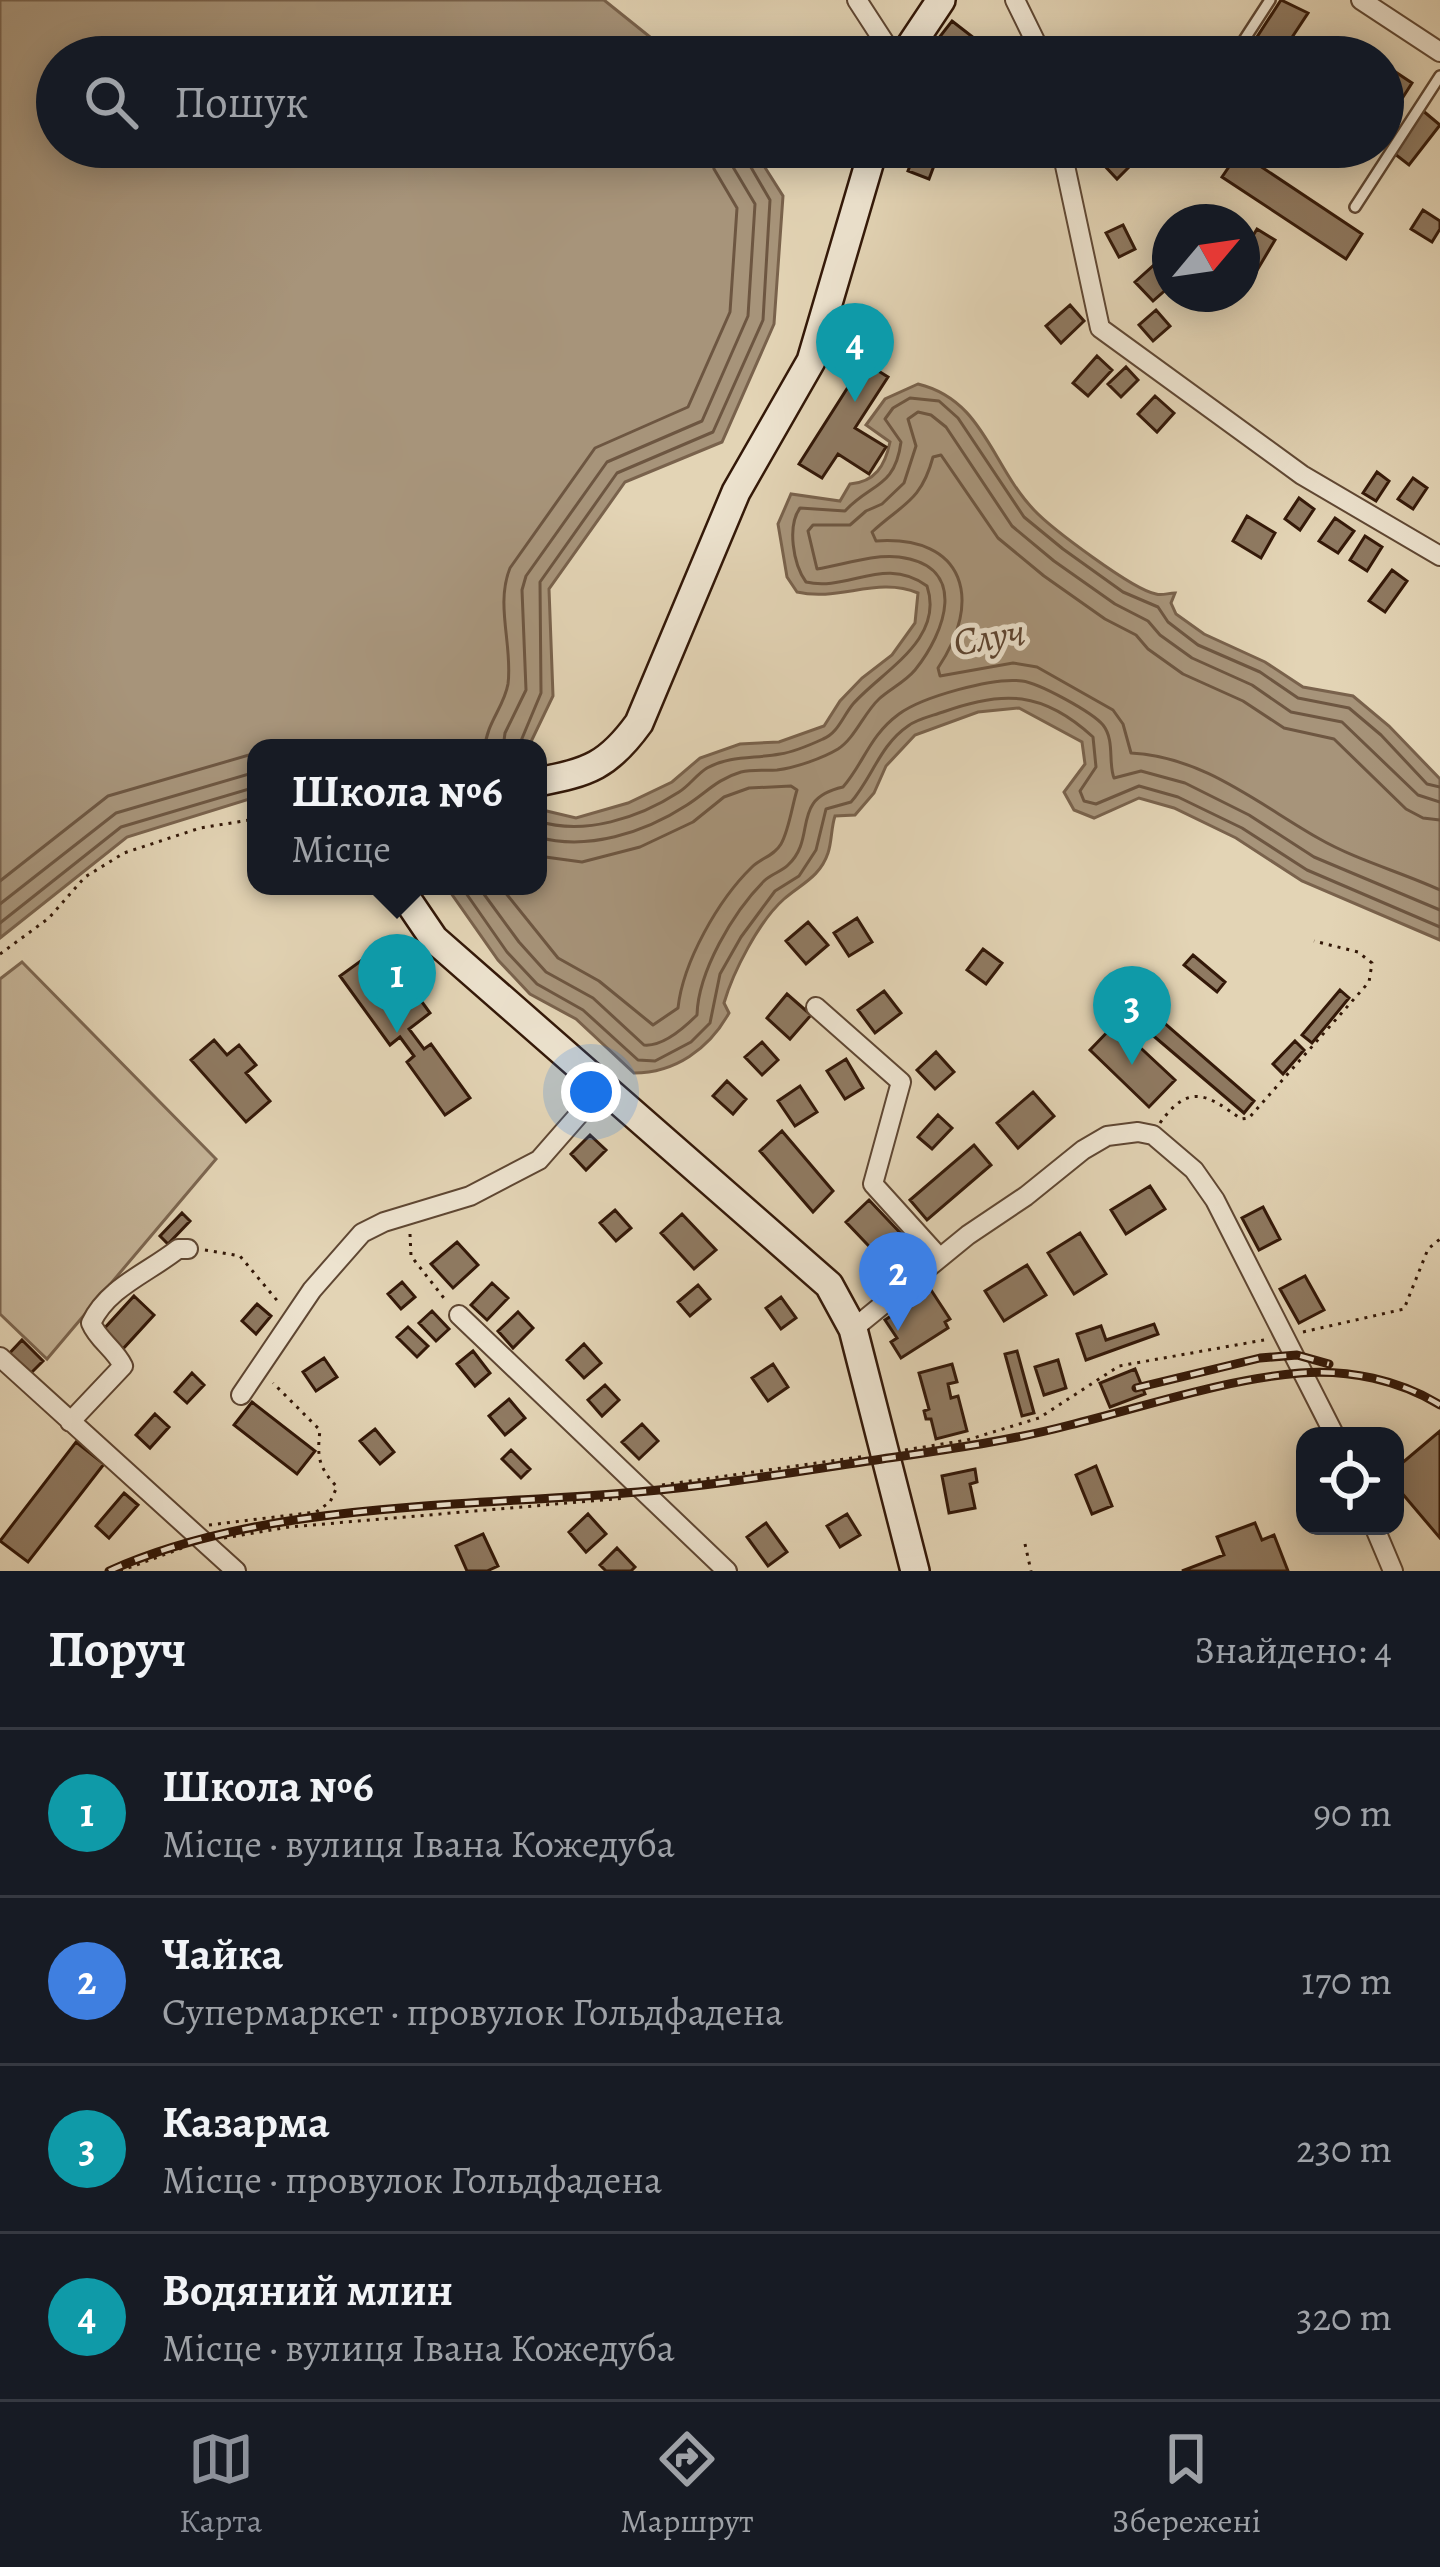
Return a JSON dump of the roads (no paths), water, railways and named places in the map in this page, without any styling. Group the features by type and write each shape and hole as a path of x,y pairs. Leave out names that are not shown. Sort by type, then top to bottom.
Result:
{"main road":[{"path":"917,36 941,0"},
{"path":"547,780 585,772 616,754 639,723 736,492 811,361 868,168"},
{"path":"404,895 434,939 829,1285 853,1329 915,1571"}],"street":[{"path":"857,0 880,36"},
{"path":"1015,0 1033,36"},
{"path":"1361,0 1440,52"},
{"path":"1066,168 1100,328 1302,475 1440,556"},
{"path":"816,1007 901,1082 873,1184 939,1257"},
{"path":"242,1395 312,1291 362,1233 470,1196 539,1160 602,1088"},
{"path":"853,1329 939,1257 1095,1143 1107,1136 1153,1135 1194,1170 1215,1200 1331,1427"},
{"path":"70,1422 123,1366 95,1332 91,1323 96,1312 124,1285 178,1249 188,1249"},
{"path":"459,1315 727,1571"},
{"path":"0,1358 236,1571"},
{"path":"1378,1535 1393,1571"}],"lane":[{"path":"1247,36 1270,0"},
{"path":"1404,131 1440,76"},
{"path":"1355,207 1380,168"}],"water":[{"path":"0,0 604,0 649,36 36,36 36,168 765,168 783,196 774,324 722,442 625,482 549,589 553,696 532,739 247,739 247,800 127,837 0,938"},
{"name":"Случ","path":"918,384 940,392 972,419 1034,510 1074,543 1145,590 1158,595 1175,593 1171,603 1176,614 1204,634 1265,662 1303,687 1353,696 1389,726 1440,779 1440,940 1302,881 1236,838 1174,808 1139,798 1094,818 1074,810 1064,792 1085,764 1082,742 1019,708 978,712 915,735 886,766 874,793 855,815 835,816 820,868 765,920 748,948 728,991 724,1003 729,1013 721,1026 677,1064 634,1073 576,1019 530,994 498,960 452,895 547,895 547,811 576,818 628,803 672,782 700,758 740,744 779,742 824,726 840,701 892,655 915,623 918,593 903,588 797,592 787,577 778,524 791,494 840,501 850,484 878,471 890,442 866,425 885,399"}],"railway":[{"path":"1136,1388 1260,1358 1297,1355 1329,1364"},
{"path":"109,1571 169,1548 300,1519 638,1492 953,1449 1271,1376 1355,1375 1391,1383 1440,1405"}],"place":[{"name":"Водяний млин","path":"855,402"},
{"name":"Школа №6","path":"397,1033"},
{"name":"Казарма","path":"1132,1065"},
{"name":"Чайка","path":"898,1331"}]}
